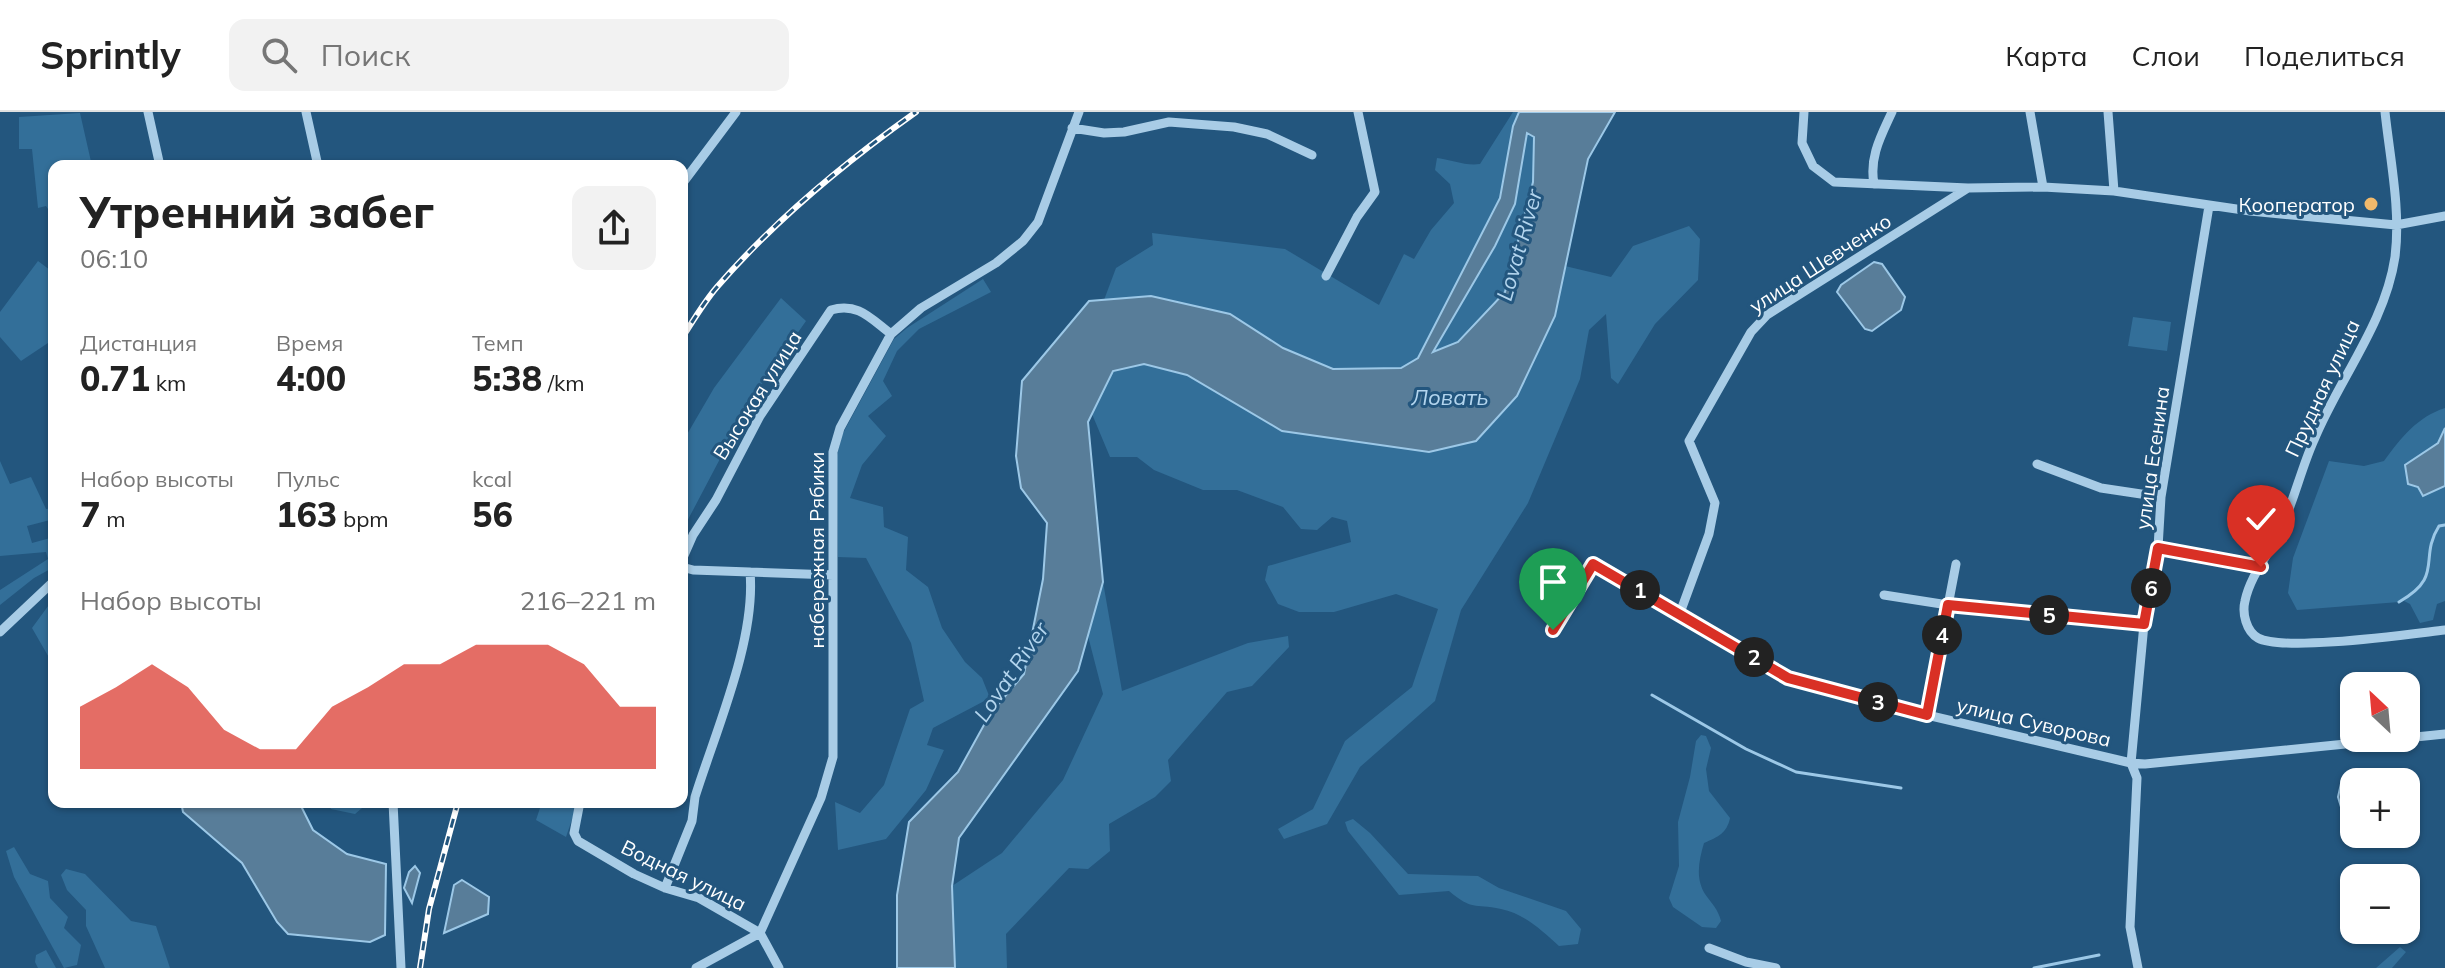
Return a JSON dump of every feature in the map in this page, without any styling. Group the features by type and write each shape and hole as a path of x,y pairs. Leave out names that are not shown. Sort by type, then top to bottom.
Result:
{"street":[{"path":"148,112 159,160"},
{"path":"306,112 317,160"},
{"path":"688,176 736,112"},
{"name":"набережная Рябики","path":"760,933 821,798 830,771 834,731 835,440 891,334 921,308 996,263 1023,241 1038,222 1079,112"},
{"path":"1326,276 1357,217 1375,192 1358,112"},
{"name":"улица Шевченко","path":"1804,112 1802,143 1813,166 1834,182 2114,191 2209,206 2396,225 2445,216"},
{"path":"1874,184 1874,153 1892,112"},
{"path":"2030,112 2043,187"},
{"path":"2108,112 2114,191"},
{"name":"Прудная улица","path":"2385,112 2396,225 2395,258 2368,335 2314,438 2281,529 2248,586 2244,605 2246,622 2257,638 2284,645 2445,630"},
{"path":"1072,128 1104,133 1124,132 1169,122 1234,127 1267,134 1312,155"},
{"name":"улица Шевченко","path":"1680,613 1709,534 1715,503 1689,441 1751,332 1767,315 1968,188"},
{"name":"улица Есенина","path":"2138,968 2130,927 2137,778 2131,763 2144,624 2158,548 2161,497 2209,206"},
{"name":"Высокая улица","path":"688,546 760,416 831,310 845,306 858,309 891,334"},
{"path":"2037,464 2101,488 2161,497"},
{"path":"2158,548 2261,567"},
{"name":"улица Суворова","path":"1553,630 1593,564 1788,678 1927,715 2131,763 2340,745"},
{"path":"1927,715 1956,564"},
{"path":"688,567 833,575"},
{"path":"665,888 692,821 695,797 744,645 752,594 750,572"},
{"path":"0,632 48,587"},
{"path":"1884,595 1948,605 2144,624"},
{"name":"улица Суворова","path":"2420,737 2445,734"},
{"path":"393,808 401,968"},
{"name":"Водная улица","path":"579,808 574,833 578,841 634,874 699,898 760,933"},
{"path":"760,933 779,968"},
{"name":"Водная улица","path":"696,968 760,933"},
{"path":"1709,948 1746,962 1776,968"}],"shaded area":[{"path":"1513,112 1519,112 1513,126 1500,198 1418,358 1401,368 1333,369 1283,348 1230,314 1151,296 1104,300 1116,268 1153,245 1152,233 1285,249 1379,305 1404,254 1414,259 1431,230 1454,203 1450,184 1435,170 1437,158 1480,164"},
{"path":"80,113 91,160 48,160 48,209 46,206 38,208 32,149 19,149 19,117"},
{"path":"1527,133 1534,137 1533,182 1505,292 1458,342 1432,353 1495,247 1515,204"},
{"path":"1689,226 1700,239 1698,280 1655,324 1618,384 1611,378 1606,314 1589,330 1580,379 1528,503 1461,610 1435,701 1360,767 1327,824 1284,839 1278,829 1313,809 1345,741 1412,687 1438,609 1396,594 1334,612 1299,612 1278,604 1265,580 1268,566 1351,542 1347,521 1332,517 1317,530 1301,529 1283,507 1237,490 1203,490 1154,470 1137,457 1110,457 1092,414 1113,371 1144,364 1187,375 1282,431 1555,316 1565,266 1611,277 1633,246"},
{"path":"38,261 48,268 48,343 21,361 0,337 0,312"},
{"path":"983,279 991,292 919,329 897,351 883,381 892,396 868,416 886,436 862,465 850,498 883,507 884,527 908,537 906,570 928,587 942,628 965,662 982,678 990,698 933,728 927,745 944,750 926,790 886,839 838,850 835,802 860,813 884,785 910,709 924,701 911,643 866,558 838,557 837,455 842,435 894,339"},
{"path":"781,298 806,321 752,398 688,520 688,433 714,388"},
{"path":"2133,317 2171,322 2167,351 2128,346"},
{"path":"2445,408 2445,428 2418,486 2423,496 2445,486 2445,601 2437,604 2433,620 2420,623 2410,604 2404,601 2409,597 2399,602 2297,610 2288,593 2293,558 2329,461 2364,466 2384,461 2403,436 2418,423"},
{"path":"0,461 10,484 31,477 48,509 48,521 27,526 32,543 48,539 48,559 46,552 0,556"},
{"path":"48,559 48,570 0,605 0,590"},
{"path":"1103,582 1122,691 1248,643 1288,636 1289,647 1252,686 1227,692 1168,760 1171,781 1155,797 1109,824 1110,851 1088,869 1069,868 1006,934 1007,968 955,968 952,886 1002,853 1063,780 1103,694 1088,636"},
{"path":"48,606 48,656 32,628"},
{"path":"1701,735 1706,736 1711,748 1706,769 1709,791 1730,818 1721,834 1704,843 1699,862 1702,888 1721,921 1716,928 1702,927 1673,907 1669,898 1679,866 1678,822 1696,741"},
{"path":"330,808 362,808 355,814"},
{"path":"540,808 576,808 566,837 536,820"},
{"path":"1353,819 1408,874 1478,876 1499,888 1566,911 1581,929 1578,944 1559,946 1518,915 1469,904 1449,891 1399,895 1348,831 1345,822"},
{"path":"14,847 30,874 48,881 50,898 68,917 64,928 81,945 77,965 64,968 14,877 6,851"},
{"path":"66,869 85,874 131,921 156,926 170,968 105,968 86,926 86,910 67,890 61,875"},
{"path":"2400,947 2406,952 2392,968 2376,968"},
{"path":"46,950 56,968 38,968 36,955"}],"water":[{"name":"Ловать","path":"1519,112 1615,112 1588,159 1555,316 1517,396 1476,441 1429,452 1282,431 1187,375 1144,364 1113,371 1088,422 1103,582 1078,671 959,838 952,886 955,968 897,968 897,895 909,822 958,772 990,714 1024,674 1043,579 1047,523 1021,488 1016,456 1022,381 1089,301 1151,296 1230,314 1283,348 1333,369 1401,368 1418,358 1500,198 1513,126","holes":["1527,133 1534,137 1533,182 1505,292 1458,342 1433,352 1495,246 1515,204"]},
{"path":"1874,262 1882,264 1905,297 1901,310 1872,331 1865,329 1837,292 1841,285"},
{"path":"2445,428 2445,486 2423,496 2418,487 2408,484 2405,465 2438,443"},
{"path":"182,808 302,808 313,830 347,854 386,864 385,935 370,942 288,934 277,922 242,863 183,812"},
{"path":"415,866 420,873 412,903 404,888 409,872"},
{"path":"462,880 489,897 488,914 444,933 454,885"}],"waterway":[{"path":"2399,602 2422,584 2433,538 2439,526 2445,525"},
{"path":"1652,695 1746,749 1796,772 1901,788"},
{"path":"2034,968 2099,955"}],"railway":[{"path":"688,329 712,293 786,216 863,151 916,112"},
{"path":"420,968 429,909 456,808"}],"place":[{"name":"Кооператор","path":"2371,204"}],"route":[{"path":"1553,630 1593,564 1788,678 1927,715 1948,605 2144,624 2158,548 2261,567"}],"water label":[{"name":"Lovat River","path":"1519,245"},
{"name":"Lovat River","path":"1011,672"}]}
